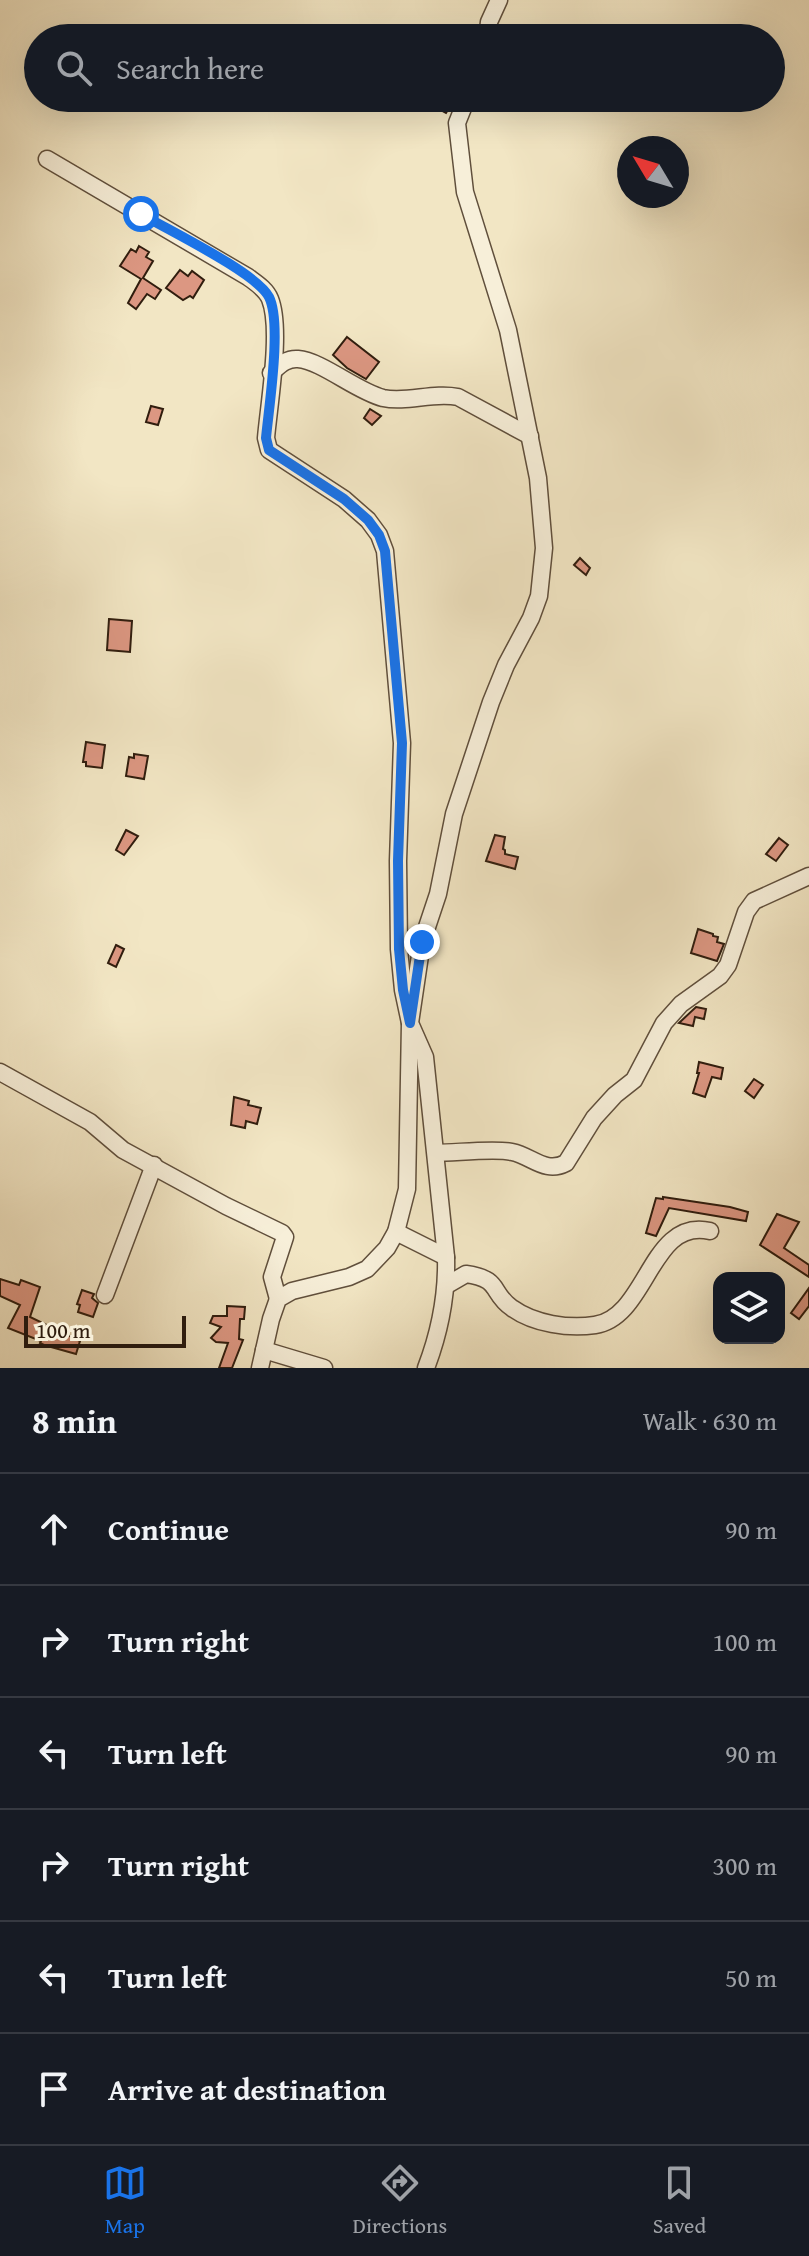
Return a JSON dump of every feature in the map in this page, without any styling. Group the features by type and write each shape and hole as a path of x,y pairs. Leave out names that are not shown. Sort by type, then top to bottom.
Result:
{"street":[{"path":"489,24 499,0"},
{"path":"278,1299 292,1291 349,1277 367,1269 387,1248 396,1232 407,1189 410,1023 422,942 438,894 454,814 491,702 539,596 544,548 538,478 508,330 465,192 457,123 461,112"},
{"path":"47,159 260,286 271,301 274,333 266,438 269,450 344,499 368,520 379,535 385,551 402,743 399,949 410,1023 425,1057 446,1257 447,1285 426,1368"},
{"path":"271,373 284,362 300,359 367,393 386,399 458,397 530,436"},
{"path":"436,1153 511,1151 545,1167 559,1167 566,1163 594,1118 634,1080 664,1023 681,1004 720,976 728,965 746,912 754,901 809,876"},
{"path":"0,1072 90,1122 118,1146 282,1233 285,1237 272,1277 278,1299 260,1368"},
{"path":"105,1295 154,1165"},
{"path":"447,1285 466,1274 481,1276 495,1285 509,1307 529,1318 578,1327 599,1325 626,1309 650,1265 675,1239 697,1228 710,1231"},
{"path":"396,1232 446,1257"},
{"path":"264,1350 324,1368"}],"building":[{"path":"139,246 149,252 146,257 153,261 143,278 161,290 155,299 147,294 136,309 128,303 141,279 120,266 131,249 136,252"},
{"path":"180,270 188,276 192,271 204,280 193,298 190,296 183,300 166,288"},
{"path":"347,337 379,362 366,379 333,355"},
{"path":"151,406 163,409 158,425 146,422"},
{"path":"370,409 381,416 372,425 364,418"},
{"path":"580,558 590,568 586,575 574,565"},
{"path":"109,619 132,621 130,652 107,650"},
{"path":"86,742 105,745 102,768 86,766 83,762"},
{"path":"134,754 148,756 144,779 126,776 129,757 134,758"},
{"path":"126,830 138,836 124,855 116,850"},
{"path":"495,835 505,837 505,854 518,857 515,869 486,861"},
{"path":"779,838 788,845 776,861 766,854"},
{"path":"698,929 713,934 718,937 717,942 724,944 717,961 691,953"},
{"path":"116,945 124,949 116,967 108,963"},
{"path":"696,1007 706,1009 704,1019 695,1017 693,1026 679,1023"},
{"path":"699,1062 723,1068 721,1079 712,1077 705,1097 693,1093"},
{"path":"754,1079 763,1085 754,1098 745,1091"},
{"path":"234,1097 261,1108 257,1124 246,1121 245,1128 231,1125"},
{"path":"656,1198 748,1212 746,1221 669,1208 656,1236 646,1233"},
{"path":"777,1214 799,1222 784,1248 809,1265 809,1277 760,1245"},
{"path":"0,1279 19,1285 21,1280 40,1287 30,1317 80,1341 76,1354 44,1345 8,1328 20,1305 0,1296"},
{"path":"809,1288 809,1306 799,1319 791,1313"},
{"path":"82,1290 94,1294 92,1298 98,1303 93,1317 78,1312 80,1305 77,1304"},
{"path":"227,1306 245,1307 244,1319 240,1319 239,1339 243,1340 232,1368 219,1368 228,1343 216,1342 211,1338 221,1327 210,1323 213,1316 227,1316"}],"route":[{"path":"141,214 248,277 267,293 271,301 274,333 266,438 269,450 344,499 368,520 379,535 388,567 402,743 399,949 410,1023 422,942"}]}
